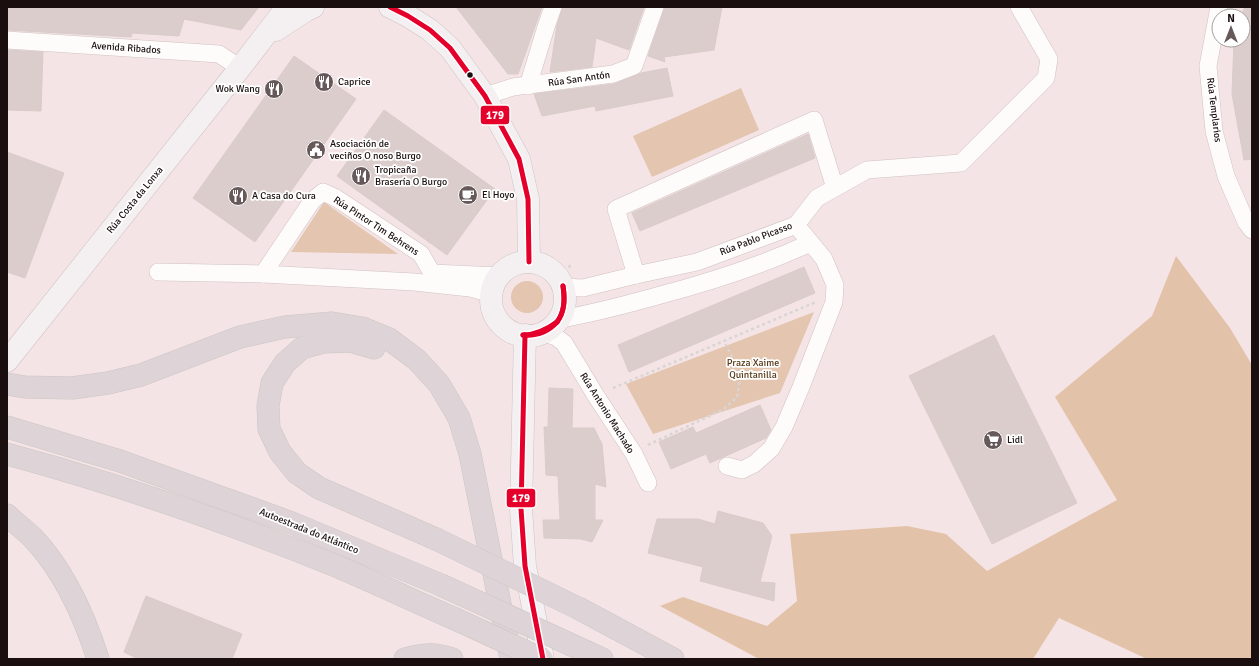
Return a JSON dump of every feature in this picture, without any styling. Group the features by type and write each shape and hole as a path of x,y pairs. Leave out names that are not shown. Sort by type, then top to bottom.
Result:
{"highway":[{"path":"7,384 25,387 72,388 108,383 141,376 240,337 285,327 332,322 362,328 389,339 417,360 439,384 459,418 472,462 511,659"},
{"path":"497,659 463,487 452,439 438,409 420,383 397,362 374,348 350,341 324,342 302,348 285,363 272,383 268,406 269,429 280,452 297,473 319,488 436,539 580,609 673,659"},
{"name":"Autoestrada do Atlántico","path":"7,427 120,461 292,523 441,585 594,655"},
{"path":"7,454 60,468 152,497 246,531 335,566 543,659"},
{"path":"7,515 32,537 53,562 77,602 90,633 98,659"},
{"path":"405,659 425,654 440,655 452,659"}],"main road":[{"name":"Rúa Costa da Lonxa","path":"7,362 287,7"},
{"name":"Rúa Costa da Lonxa","path":"263,39 305,10 313,7"},
{"path":"390,7 430,30 450,48 485,96 519,158 528,199 529,262"},
{"path":"414,7 430,30"},
{"path":"529,262 539,263 550,268 558,276 564,287 565,299 563,310 567,317 550,328 533,334 517,334 507,329 499,321 493,311 491,297 492,289 499,276 505,270 515,264 529,262"},
{"path":"533,334 522,517 525,566 543,659"}],"street":[{"path":"528,86 553,7"},
{"name":"Rúa San Antón","path":"485,96 513,87 613,74 634,66 655,7"},
{"name":"Rúa Pablo Picasso","path":"564,287 583,288 697,262 796,225 817,198 867,170 962,164 1046,78 1049,59 1019,7"},
{"name":"Rúa Templarios","path":"1219,7 1208,66 1214,131 1226,176 1246,222 1252,230"},
{"name":"Avenida Ribados","path":"7,40 220,54 240,68"},
{"path":"636,275 616,209 814,120 835,188"},
{"name":"Rúa Pintor Tim Behrens","path":"263,274 312,201 322,192 336,198 421,254 432,273 499,276"},
{"path":"727,466 742,470 754,464 771,448 784,428 834,302 835,285 824,259 796,225"},
{"path":"564,343 564,332 567,324 567,317 589,314 705,283 780,257 810,243"},
{"path":"158,272 263,274 414,282 470,288 485,292 491,297"},
{"path":"533,334 556,337 564,343"},
{"name":"Rúa Antonio Machado","path":"564,343 596,396 634,454 648,484"}],"path":[{"path":"596,396 834,294"},
{"path":"634,454 654,441 724,409 738,396 741,374 724,340"}],"green space":[{"path":"741,88 759,130 652,177 633,136"},
{"path":"324,202 398,254 291,252"},
{"path":"524,281 530,281 540,288 543,297 542,303 536,310 530,313 524,313 514,306 511,300 511,294 518,284"},
{"name":"Praza Xaime Quintanilla","path":"814,312 780,393 653,434 626,384"}],"shaded area":[{"path":"1176,256 1230,328 1252,365 1252,657 1247,659 1147,659 1059,618 1033,659 759,659 660,606 683,597 767,626 797,601 790,534 907,526 946,534 987,571 1117,500 1055,397 1152,316"}],"building":[{"path":"7,7 259,7 241,30 184,19 179,36 132,33 131,37 7,30"},
{"path":"456,7 542,7 518,74 508,74"},
{"path":"563,7 644,7 629,50 596,38 592,67 550,72 557,25"},
{"path":"665,7 722,7 714,50 664,57 665,62 648,56"},
{"path":"1252,7 1252,159 1244,160 1232,94 1234,48 1251,48 1251,8 1245,8"},
{"path":"7,50 43,52 41,111 7,110"},
{"path":"294,56 356,99 255,242 193,198"},
{"path":"667,68 673,96 596,111 595,106 542,116 534,94 614,84 641,73"},
{"path":"384,110 495,189 447,255 337,176"},
{"path":"808,134 815,158 640,231 632,213"},
{"path":"7,152 64,173 25,278 7,272"},
{"path":"804,267 815,293 629,372 618,345"},
{"name":"Lidl","path":"994,335 1077,503 992,544 909,376"},
{"path":"549,388 573,389 572,428 594,428 602,444 606,487 595,484 595,520 603,520 592,542 581,539 544,538 543,520 560,520 558,476 546,475 544,427 548,427"},
{"path":"760,405 771,430 766,438 710,463 706,454 671,469 659,442 693,427 696,433"},
{"path":"718,511 763,523 772,536 760,582 775,583 774,601 700,581 703,567 648,553 657,519 698,519 715,524"},
{"path":"146,596 242,634 232,659 138,659 124,652"}],"transit line":[{"name":"179","path":"390,7 430,30 450,48 485,96 519,159 528,199 529,262"},
{"name":"179","path":"557,322 562,314 564,305 563,286"},
{"name":"179","path":"557,322 562,314 564,305 563,286"},
{"name":"179","path":"523,335 541,332 557,322"},
{"name":"179","path":"523,335 542,333 557,322"},
{"name":"179","path":"525,335 521,509 525,566 543,659"}],"place":[{"name":"Caprice","path":"324,82"},
{"name":"Wok Wang","path":"274,89"},
{"name":"Asociación de veciños O noso Burgo","path":"316,150"},
{"name":"Tropicaña Brasería O Burgo","path":"361,176"},
{"name":"El Hoyo","path":"468,195"},
{"name":"A Casa do Cura","path":"238,196"},
{"name":"Lidl","path":"993,440"}]}
